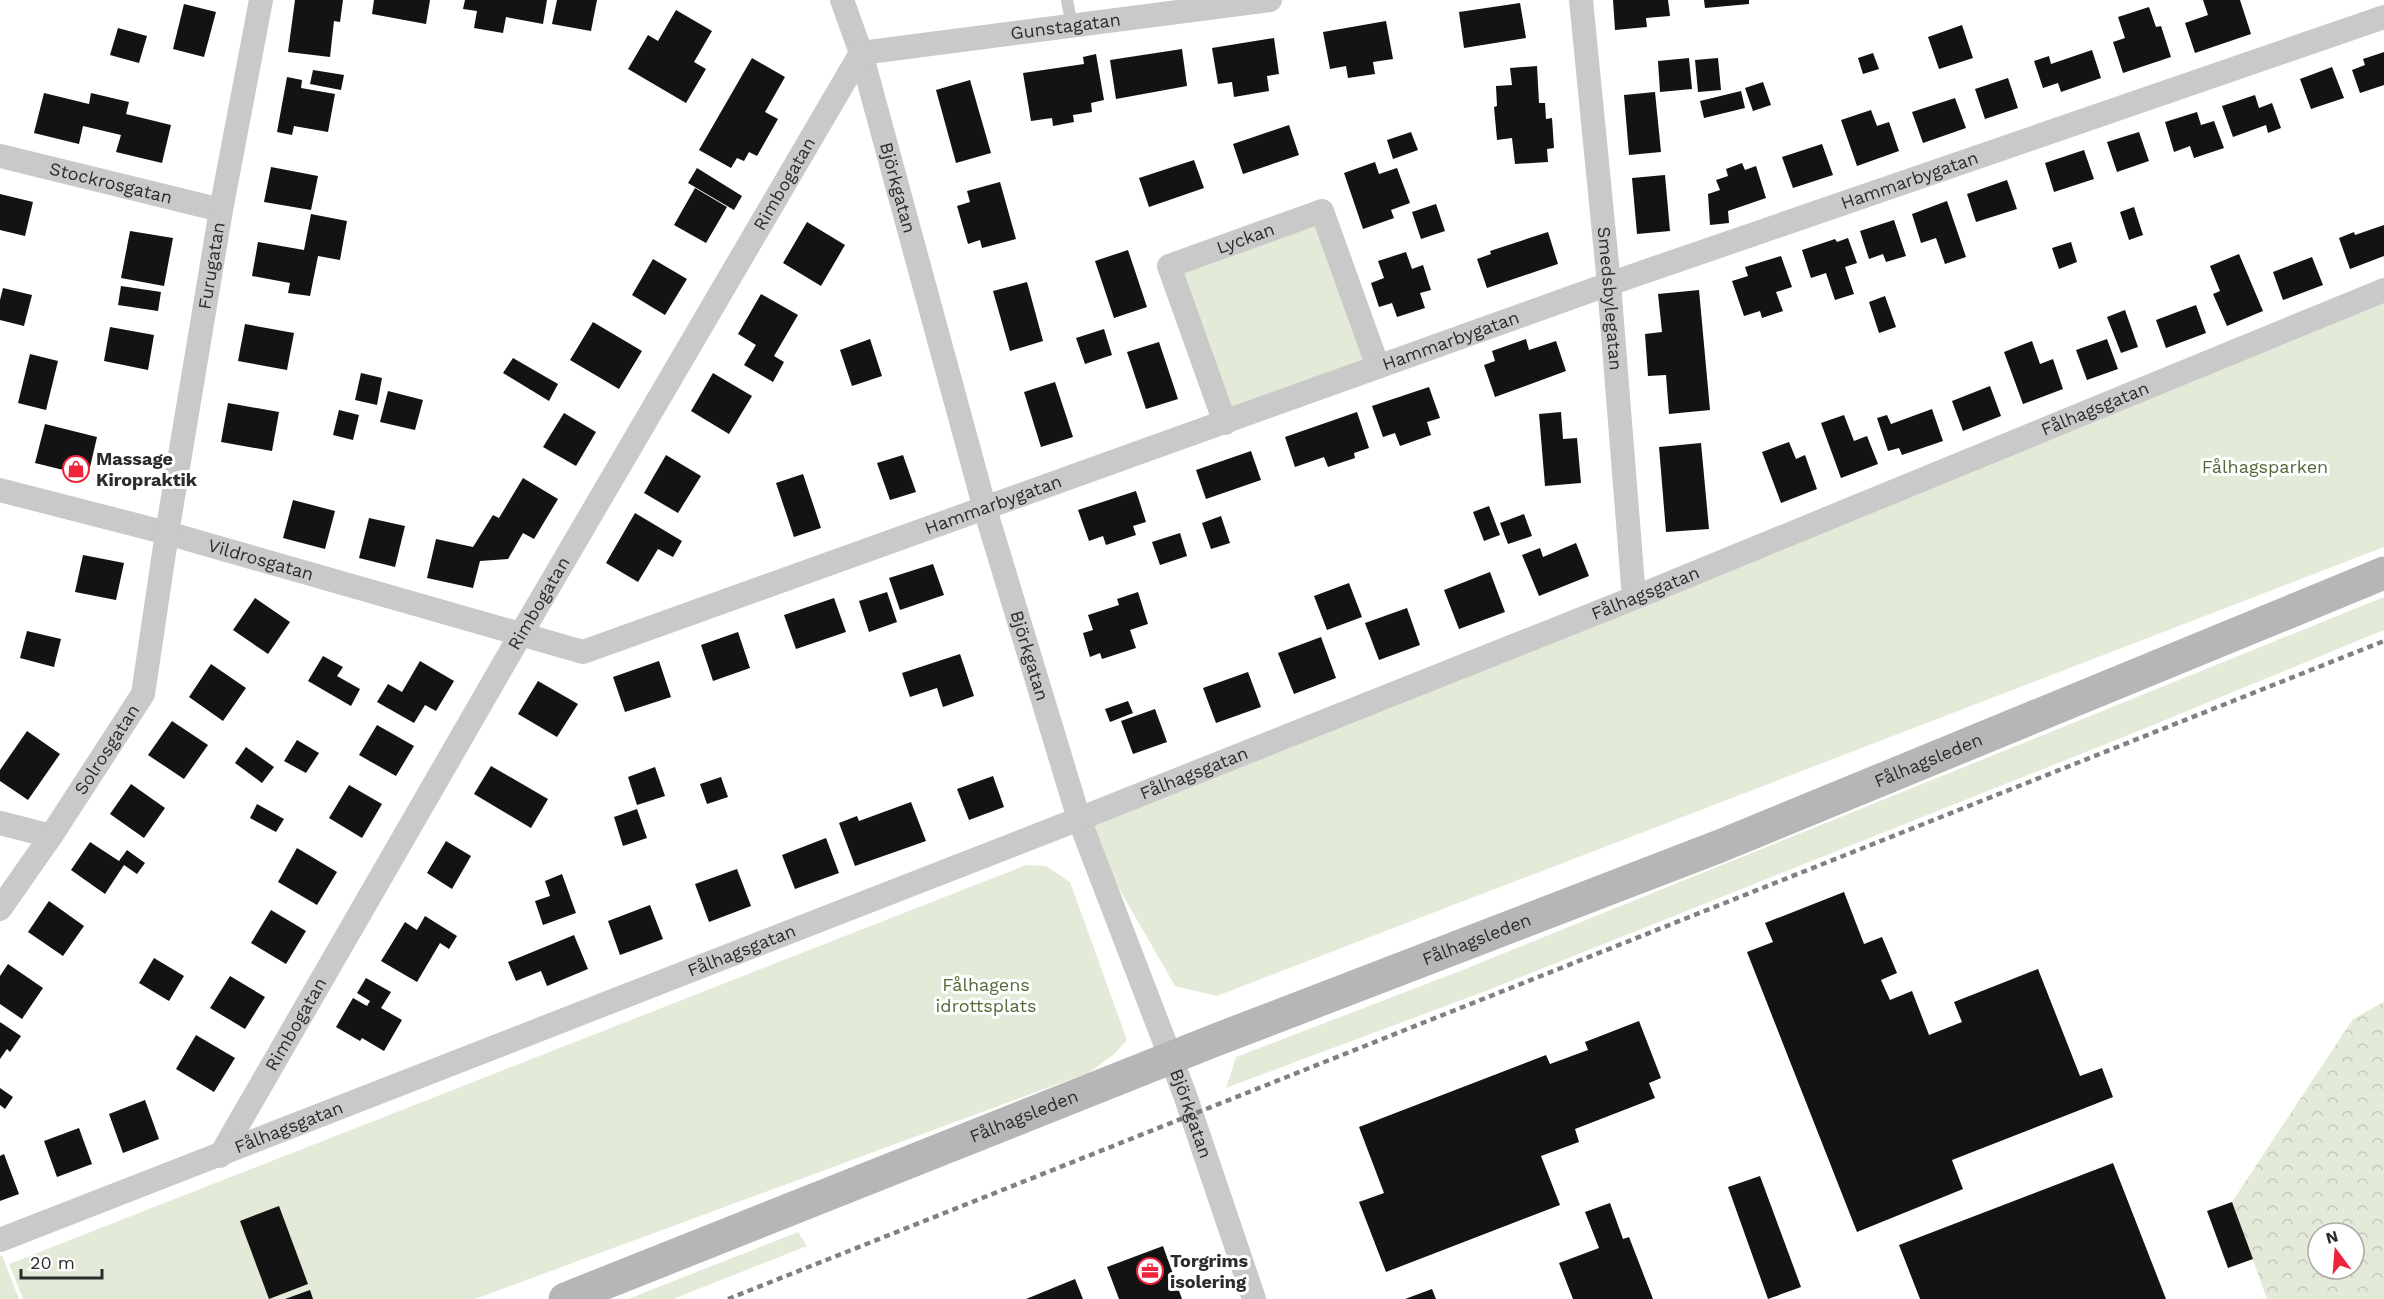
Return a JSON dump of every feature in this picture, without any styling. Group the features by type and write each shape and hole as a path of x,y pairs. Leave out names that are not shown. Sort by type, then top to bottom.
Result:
{"main road":[{"name":"Fålhagsleden","path":"565,1299 1171,1059 1720,846 2384,573"}],"street":[{"name":"Furugatan","path":"167,533 221,210 261,0"},
{"name":"Björkgatan","path":"842,0 861,53 985,509 1079,819 1171,1059 1254,1299"},
{"name":"Gunstagatan","path":"861,53 1270,0"},
{"name":"Smedsbylegatan","path":"1581,0 1610,284 1634,598"},
{"name":"Hammarbygatan","path":"521,634 583,652 1610,284 2384,16"},
{"name":"Rimbogatan","path":"220,1156 521,634 861,53"},
{"name":"Stockrosgatan","path":"0,156 221,210"},
{"name":"Lyckan","path":"1226,423 1169,266 1322,211 1378,367"},
{"name":"Fålhagsgatan","path":"0,1240 1079,819 1634,598 2384,290"},
{"name":"Vildrosgatan","path":"0,490 167,533 521,634"},
{"name":"Solrosgatan","path":"0,909 51,836 143,694 167,533"},
{"path":"0,823 51,836"}],"lane":[{"path":"1067,0 1072,26"}],"green space":[{"path":"1322,211 1378,367 1225,423 1169,266"},
{"name":"Fålhagsparken","path":"2384,290 2384,547 1217,996 1175,986 1079,819"},
{"path":"2384,597 2384,630 2141,730 1483,992 1226,1088 1236,1057 1460,971"},
{"name":"Fålhagens idrottsplats","path":"1026,865 1046,866 1070,882 1127,1040 1113,1055 1088,1073 475,1299 23,1299 9,1264"},
{"path":"2384,1002 2384,1299 2267,1299 2232,1202 2353,1019"},
{"path":"798,1232 807,1246 673,1299 628,1299"},
{"path":"2,1255 19,1299 0,1299 0,1256"}],"building":[{"path":"295,0 343,0 340,22 334,21 330,57 288,52"},
{"path":"374,0 430,0 426,24 372,14"},
{"path":"465,0 547,0 543,24 506,17 503,33 474,28 477,11 463,9"},
{"path":"557,0 597,0 591,31 552,24"},
{"path":"1613,0 1668,0 1670,16 1646,18 1647,27 1615,30"},
{"path":"1704,0 1749,0 1749,4 1705,8"},
{"path":"2203,0 2240,0 2251,34 2195,53 2185,23 2208,15"},
{"path":"1520,3 1526,38 1464,48 1459,12"},
{"path":"184,4 216,12 204,57 173,49"},
{"path":"2149,7 2156,27 2161,26 2171,57 2123,73 2113,42 2125,38 2118,17"},
{"path":"676,10 712,31 694,62 706,69 686,103 628,69 648,35 658,41"},
{"path":"1386,21 1393,59 1373,62 1375,74 1348,78 1346,66 1330,69 1323,32"},
{"path":"1962,25 1973,58 1939,69 1928,37"},
{"path":"118,28 147,36 139,63 110,55"},
{"path":"1274,38 1279,74 1267,76 1269,91 1234,97 1232,82 1218,84 1212,48"},
{"path":"1182,49 1187,86 1116,99 1110,60"},
{"path":"2092,50 2101,78 2061,92 2058,83 2043,88 2034,61 2049,56 2051,64"},
{"path":"2384,52 2384,85 2360,93 2352,70 2365,65 2363,59"},
{"path":"1873,53 1879,69 1863,74 1858,58"},
{"path":"1096,54 1104,100 1091,103 1092,112 1073,115 1074,122 1053,126 1052,118 1031,121 1023,73 1084,64 1083,57"},
{"path":"752,58 785,77 765,112 778,119 757,156 749,152 744,161 737,158 731,168 699,150"},
{"path":"1689,58 1692,89 1660,92 1658,61"},
{"path":"1718,58 1721,90 1698,92 1695,60"},
{"path":"1537,66 1539,103 1545,103 1546,119 1552,118 1554,148 1547,149 1548,162 1515,164 1512,138 1497,140 1494,107 1497,106 1496,86 1512,85 1510,68"},
{"path":"2332,67 2344,98 2311,109 2300,79"},
{"path":"313,70 344,75 341,90 310,84"},
{"path":"287,77 302,80 301,88 335,94 328,132 294,126 292,135 277,132"},
{"path":"2008,78 2018,108 1985,119 1975,89"},
{"path":"970,80 991,153 956,163 936,90"},
{"path":"1763,82 1771,105 1753,111 1745,88"},
{"path":"1741,91 1745,108 1704,118 1700,101"},
{"path":"1655,92 1661,152 1629,155 1624,95"},
{"path":"44,93 89,104 91,93 129,102 126,114 171,125 162,163 116,152 121,135 83,126 79,144 34,133"},
{"path":"2255,95 2259,108 2272,103 2281,128 2268,133 2266,125 2233,137 2222,106"},
{"path":"1955,98 1966,128 1923,143 1912,112"},
{"path":"1871,110 1877,126 1889,122 1899,151 1857,166 1841,120"},
{"path":"2197,112 2201,125 2214,121 2224,148 2194,158 2190,146 2174,152 2165,122"},
{"path":"1289,125 1299,155 1243,174 1233,144"},
{"path":"1411,132 1418,150 1393,159 1387,140"},
{"path":"2139,132 2149,161 2117,172 2107,142"},
{"path":"1822,144 1833,175 1793,188 1782,157"},
{"path":"2084,150 2094,179 2054,192 2045,163"},
{"path":"1194,160 1204,188 1149,207 1139,178"},
{"path":"1375,162 1379,174 1397,168 1410,203 1391,210 1394,218 1363,229 1344,173"},
{"path":"1742,163 1745,170 1756,166 1766,198 1728,211 1729,223 1710,225 1708,194 1720,190 1716,180 1728,176 1726,169"},
{"path":"271,167 318,176 311,210 264,202"},
{"path":"697,168 742,196 734,210 688,183"},
{"path":"1665,175 1670,231 1637,234 1632,178"},
{"path":"2007,180 2017,209 1976,222 1967,194"},
{"path":"1000,182 1016,239 982,248 980,240 968,244 957,206 970,202 967,191"},
{"path":"695,188 727,207 706,243 674,225"},
{"path":"0,194 33,202 25,236 0,230"},
{"path":"1947,201 1966,257 1945,264 1936,238 1921,243 1912,214"},
{"path":"1436,204 1445,231 1421,239 1412,212"},
{"path":"2134,207 2143,235 2129,240 2120,212"},
{"path":"311,214 347,221 340,260 318,256 310,296 288,293 290,283 252,276 258,242 304,250"},
{"path":"1894,220 1906,256 1886,262 1883,254 1869,259 1860,231"},
{"path":"807,222 845,245 821,286 783,263"},
{"path":"2384,225 2384,256 2350,269 2339,238"},
{"path":"130,231 173,238 164,286 121,278"},
{"path":"1548,232 1558,264 1487,288 1477,259 1491,254 1490,251"},
{"path":"1848,238 1857,263 1845,267 1854,294 1835,300 1826,273 1811,278 1802,250 1835,239 1837,242"},
{"path":"2071,242 2077,262 2059,269 2052,248"},
{"path":"1128,250 1147,307 1114,318 1095,261"},
{"path":"1406,252 1412,269 1423,265 1431,290 1420,293 1425,308 1397,317 1392,303 1379,307 1371,283 1384,278 1378,261"},
{"path":"2239,254 2263,311 2227,326 2213,294 2220,291 2210,266"},
{"path":"1781,256 1792,287 1776,292 1783,311 1762,318 1760,311 1744,316 1732,281 1748,276 1745,267"},
{"path":"2312,257 2323,285 2283,300 2273,272"},
{"path":"653,259 687,279 665,315 632,295"},
{"path":"1027,282 1043,341 1010,351 993,291"},
{"path":"121,286 161,292 158,311 118,305"},
{"path":"3,288 32,295 24,326 0,320 0,300"},
{"path":"1699,290 1710,410 1669,414 1666,375 1648,376 1645,334 1662,332 1658,294"},
{"path":"761,294 798,315 774,356 784,362 773,382 744,365 756,345 738,334"},
{"path":"1885,296 1896,327 1879,333 1869,302"},
{"path":"2196,305 2206,333 2166,348 2156,320"},
{"path":"2125,310 2138,347 2121,353 2107,317"},
{"path":"593,322 642,351 619,389 570,360"},
{"path":"245,324 294,333 287,370 238,361"},
{"path":"110,327 154,335 148,370 104,361"},
{"path":"1104,329 1112,355 1085,364 1076,338"},
{"path":"870,339 882,376 852,386 840,350"},
{"path":"1526,339 1529,350 1556,341 1566,371 1495,397 1484,365 1495,361 1492,351"},
{"path":"2107,339 2118,369 2087,380 2076,350"},
{"path":"2032,341 2040,364 2053,359 2063,389 2023,404 2004,352"},
{"path":"1159,342 1178,399 1146,409 1127,352"},
{"path":"30,354 58,361 46,410 18,403"},
{"path":"513,358 558,384 549,401 503,373"},
{"path":"361,373 382,378 377,405 355,400"},
{"path":"713,373 752,396 729,434 691,411"},
{"path":"1055,382 1073,437 1041,447 1024,392"},
{"path":"1990,386 2001,416 1963,431 1952,401"},
{"path":"1429,387 1440,418 1427,422 1431,435 1400,446 1395,433 1383,437 1372,406"},
{"path":"388,391 423,400 415,430 380,422"},
{"path":"228,403 279,412 272,451 221,442"},
{"path":"1932,409 1943,441 1902,455 1899,448 1888,451 1877,418 1887,415 1891,424"},
{"path":"339,410 359,415 353,440 333,435"},
{"path":"1357,412 1369,448 1354,453 1355,458 1328,467 1324,457 1295,467 1285,437"},
{"path":"1561,412 1563,439 1577,438 1581,483 1545,486 1539,414"},
{"path":"564,413 596,432 576,466 543,447"},
{"path":"1844,415 1854,441 1867,436 1878,464 1841,478 1821,423"},
{"path":"45,424 97,437 88,476 35,463"},
{"path":"1789,442 1796,459 1805,455 1817,489 1781,503 1762,452"},
{"path":"1701,443 1709,529 1666,532 1659,447"},
{"path":"1251,451 1261,480 1206,499 1196,470"},
{"path":"666,455 701,476 678,513 644,493"},
{"path":"903,455 916,492 890,500 877,463"},
{"path":"803,474 821,528 794,537 776,483"},
{"path":"523,478 558,499 534,539 523,533 508,559 480,561 473,588 427,578 436,539 473,547 493,515 499,518"},
{"path":"1136,491 1146,522 1133,526 1136,535 1106,545 1103,536 1089,541 1078,510"},
{"path":"293,500 335,511 325,549 283,538"},
{"path":"1489,506 1500,535 1484,541 1473,512"},
{"path":"635,513 682,541 673,557 658,549 638,582 606,563"},
{"path":"1524,514 1532,536 1508,544 1500,523"},
{"path":"1221,516 1230,543 1211,549 1202,523"},
{"path":"369,518 405,526 395,567 359,558"},
{"path":"1180,533 1187,556 1160,565 1152,542"},
{"path":"1576,543 1589,576 1539,596 1522,555 1540,548 1543,557"},
{"path":"83,555 124,563 116,600 75,592"},
{"path":"933,564 944,595 900,610 889,578"},
{"path":"1490,572 1505,612 1459,629 1444,590"},
{"path":"1349,583 1362,617 1327,630 1314,596"},
{"path":"887,592 897,622 869,632 859,601"},
{"path":"1138,592 1148,624 1130,630 1136,648 1102,659 1100,653 1090,657 1083,633 1093,630 1088,615 1119,605 1117,599"},
{"path":"255,598 290,622 268,654 233,630"},
{"path":"834,598 846,632 796,649 784,615"},
{"path":"1407,608 1420,645 1379,660 1365,623"},
{"path":"27,631 61,639 54,667 20,658"},
{"path":"738,632 750,668 713,681 701,645"},
{"path":"1321,637 1336,678 1294,694 1278,653"},
{"path":"960,654 974,696 943,707 937,688 910,697 902,673"},
{"path":"323,656 343,667 337,676 360,689 351,706 308,681"},
{"path":"420,661 454,681 436,711 425,705 414,723 377,702 388,684 402,692"},
{"path":"659,661 671,697 625,712 613,677"},
{"path":"211,664 246,688 223,721 189,697"},
{"path":"1248,672 1261,707 1216,723 1203,688"},
{"path":"538,681 578,704 557,737 518,714"},
{"path":"1128,701 1133,713 1110,722 1105,709"},
{"path":"1155,709 1167,742 1133,754 1121,721"},
{"path":"172,721 208,745 184,779 148,755"},
{"path":"377,725 414,746 396,776 359,755"},
{"path":"27,731 60,754 28,800 0,781 0,770"},
{"path":"297,740 319,753 306,773 284,761"},
{"path":"246,747 274,767 262,783 235,763"},
{"path":"491,766 548,799 531,828 474,794"},
{"path":"655,767 665,796 637,805 628,777"},
{"path":"993,776 1004,807 969,820 957,789"},
{"path":"721,777 728,797 707,804 700,784"},
{"path":"131,784 165,808 144,838 110,814"},
{"path":"349,785 382,804 362,838 329,818"},
{"path":"911,802 926,841 855,866 839,823 857,816 859,821"},
{"path":"257,804 284,819 276,832 250,818"},
{"path":"637,809 647,838 623,846 614,817"},
{"path":"826,838 839,873 795,889 782,855"},
{"path":"446,841 471,856 452,889 427,873"},
{"path":"90,842 119,861 127,850 145,863 137,874 124,865 105,894 71,870"},
{"path":"297,848 337,872 317,905 278,882"},
{"path":"737,869 751,906 709,922 695,884"},
{"path":"562,874 576,913 543,925 535,901 550,896 545,881"},
{"path":"1844,892 1864,944 1882,937 1897,973 1881,980 1890,1000 1912,991 1929,1035 1962,1022 1954,1002 2038,969 2080,1076 2102,1068 2113,1097 1952,1160 1963,1189 1857,1232 1747,952 1773,942 1765,923"},
{"path":"49,901 84,926 63,956 28,932"},
{"path":"650,905 663,939 620,955 608,921"},
{"path":"271,910 306,931 286,964 251,943"},
{"path":"425,916 457,936 449,949 440,943 417,982 381,961 405,922 417,930"},
{"path":"574,935 588,969 547,986 541,971 516,981 508,962"},
{"path":"154,958 184,976 169,1001 139,983"},
{"path":"8,964 43,988 22,1019 0,1004 0,976"},
{"path":"230,976 265,997 245,1029 210,1008"},
{"path":"366,978 391,992 381,1008 402,1020 384,1051 336,1027 353,998 367,1006 370,1001 357,993"},
{"path":"1639,1021 1661,1078 1649,1083 1655,1098 1575,1129 1579,1142 1541,1156 1560,1205 1386,1272 1359,1202 1384,1193 1359,1127 1546,1055 1550,1064 1588,1050 1585,1042"},
{"path":"0,1022 21,1036 10,1052 7,1049 0,1059"},
{"path":"196,1035 235,1058 214,1092 176,1069"},
{"path":"0,1088 13,1097 5,1109 0,1105"},
{"path":"145,1100 159,1139 123,1153 109,1114"},
{"path":"79,1128 92,1164 57,1177 44,1141"},
{"path":"4,1154 19,1194 0,1201 0,1156"},
{"path":"2113,1163 2166,1299 1920,1299 1899,1245"},
{"path":"1760,1176 1801,1287 1768,1299 1728,1187"},
{"path":"2232,1202 2253,1259 2228,1268 2207,1211"},
{"path":"1610,1203 1623,1239 1629,1237 1653,1299 1573,1299 1559,1263 1599,1248 1585,1212"},
{"path":"279,1206 308,1284 269,1299 240,1221"},
{"path":"1163,1246 1182,1299 1119,1299 1107,1267"},
{"path":"1075,1279 1083,1299 1026,1299"},
{"path":"1432,1289 1436,1299 1405,1299"},
{"path":"310,1290 313,1299 285,1299"}],"railway":[{"path":"728,1299 2384,641"}],"place":[{"name":"Massage Kiropraktik","path":"76,469"},
{"name":"Torgrims isolering","path":"1150,1271"}]}
